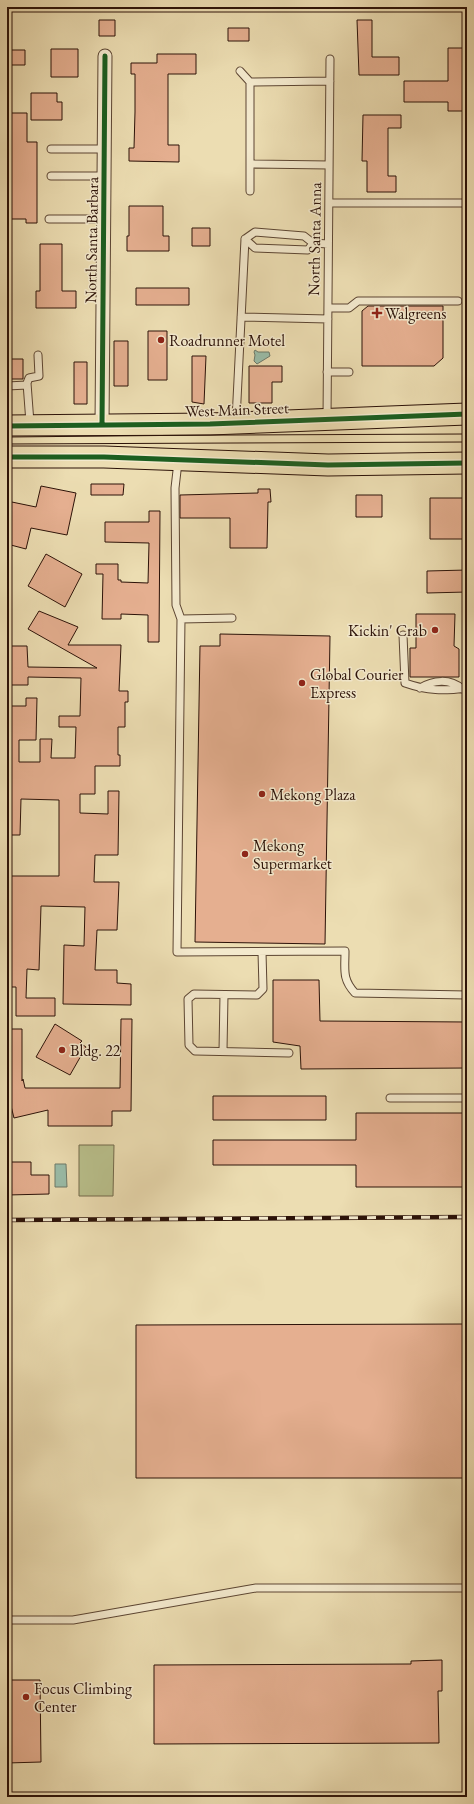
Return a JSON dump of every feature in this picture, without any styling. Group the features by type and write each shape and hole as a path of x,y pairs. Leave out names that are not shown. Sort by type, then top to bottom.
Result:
{"main road":[{"name":"West Main Street","path":"7,426 236,422 467,414"},
{"path":"7,457 328,464 467,463"}],"street":[{"name":"North Santa Barbara","path":"102,425 105,56"}],"lane":[{"name":"North Santa Anna","path":"327,419 330,59"},
{"path":"240,70 250,82 250,191"},
{"path":"250,82 330,81"},
{"path":"51,149 105,149"},
{"path":"250,164 329,165"},
{"path":"51,176 105,176"},
{"path":"329,203 467,203"},
{"path":"49,219 104,219"},
{"path":"245,239 255,232 304,236 313,243 328,244"},
{"path":"245,239 255,248 308,250 313,243"},
{"path":"236,422 245,239"},
{"path":"328,308 349,308 358,301 458,301"},
{"path":"241,316 328,319"},
{"path":"30,425 27,385 29,378 39,376 38,355"},
{"path":"327,372 349,372"},
{"path":"7,386 27,385"},
{"path":"178,460 175,488 176,605 181,619 177,952 344,951 347,984 355,993 467,995"},
{"path":"181,619 232,618"},
{"path":"403,635 405,683 420,688 440,691 464,689"},
{"path":"262,952 263,989 257,995 194,994 188,999 189,1045 195,1051 289,1053"},
{"path":"224,995 224,1051"},
{"path":"390,1098 467,1098"},
{"path":"7,1620 73,1620 256,1588 467,1588"}],"shaded area":[{"path":"255,350 258,352 269,352 270,356 257,364 254,361"},
{"path":"79,1145 114,1145 113,1196 79,1196"},
{"path":"55,1164 66,1164 67,1187 55,1187"}],"building":[{"path":"99,20 115,20 115,36 99,36"},
{"path":"357,20 372,20 372,57 399,57 399,75 359,75"},
{"path":"228,28 249,28 249,41 228,41"},
{"path":"448,48 467,48 467,111 448,111 448,102 404,102 404,81 448,81"},
{"path":"51,49 78,49 78,77 51,77"},
{"path":"7,50 25,50 25,65 7,65"},
{"path":"157,54 196,54 196,74 168,74 168,145 179,145 179,162 129,161 129,148 134,148 135,112 135,74 131,74 131,63 157,63"},
{"path":"31,93 57,93 57,102 62,102 62,120 31,120"},
{"path":"7,113 27,113 27,142 37,142 37,223 26,223 26,219 7,219"},
{"path":"363,115 401,115 401,128 388,128 388,176 396,176 396,192 367,192 367,161 362,161"},
{"path":"129,206 163,206 163,236 169,236 169,251 127,251 127,236 129,236"},
{"path":"192,228 210,228 210,246 192,246"},
{"path":"40,244 62,244 62,291 76,291 76,308 36,308 36,291 40,291"},
{"path":"136,288 189,288 189,305 136,305"},
{"name":"Walgreens","path":"368,306 443,306 443,358 434,366 362,366 362,311"},
{"path":"148,331 167,331 167,380 148,380"},
{"path":"114,341 128,341 128,386 114,386"},
{"path":"192,356 206,356 204,404 192,402"},
{"path":"7,359 23,359 23,379 7,379"},
{"path":"74,362 87,362 87,404 74,404"},
{"path":"249,366 282,366 282,382 272,382 272,403 249,403"},
{"path":"91,484 124,484 123,495 91,495"},
{"path":"41,486 76,493 67,535 31,528 26,549 7,544 7,501 36,507"},
{"path":"258,489 270,489 271,502 268,502 267,548 230,548 230,518 180,518 180,495 258,493"},
{"path":"356,495 382,495 382,517 356,517"},
{"path":"430,498 467,498 467,539 430,539"},
{"path":"149,511 160,511 159,642 148,642 148,615 121,614 121,619 102,619 103,574 96,574 96,564 118,564 118,580 121,580 121,582 148,583 149,543 105,542 105,522 149,522"},
{"path":"46,554 82,574 65,607 28,586"},
{"path":"467,570 467,592 427,593 427,571"},
{"path":"39,611 78,627 68,645 121,645 119,691 128,691 128,702 125,702 125,727 118,727 118,755 120,755 120,766 95,766 95,794 80,794 80,813 108,814 108,791 119,791 118,855 95,855 94,882 119,882 117,930 97,930 95,970 117,970 117,983 131,984 131,1005 63,1004 64,945 84,946 85,907 41,906 39,970 27,969 26,998 55,998 55,1016 16,1016 16,987 8,987 10,876 59,876 59,800 21,799 20,835 7,835 7,706 26,706 26,698 37,698 36,740 19,740 19,762 40,762 40,739 52,739 51,758 75,758 76,727 59,727 59,716 80,716 81,678 28,677 28,685 9,685 9,646 27,646 28,667 97,668 28,629"},
{"name":"Kickin' Crab","path":"416,614 455,614 454,646 459,649 459,677 410,677 410,648 416,648"},
{"name":"Mekong Plaza","path":"220,634 330,636 325,944 195,942 200,646 220,646"},
{"path":"273,980 319,980 320,1021 467,1022 467,1068 301,1069 300,1046 273,1042"},
{"path":"121,1019 132,1019 131,1111 112,1111 112,1126 48,1126 48,1110 14,1118 7,1090 7,1029 22,1029 22,1081 23,1079 25,1088 120,1088"},
{"name":"Bldg. 22","path":"55,1024 82,1041 80,1043 86,1047 70,1075 36,1057"},
{"path":"213,1096 326,1096 326,1120 213,1120"},
{"path":"356,1113 467,1113 467,1187 356,1187 356,1165 213,1165 213,1140 356,1140"},
{"path":"7,1162 31,1162 31,1175 49,1175 49,1194 7,1195"},
{"path":"467,1324 467,1478 136,1478 136,1325"},
{"path":"442,1660 442,1691 438,1691 439,1743 154,1744 154,1665 411,1664 411,1661"},
{"path":"7,1680 40,1680 41,1762 7,1763"}],"tram line":[{"path":"7,436 467,434"},
{"path":"7,444 467,442"}],"railway":[{"path":"7,1220 467,1217"}],"cycle path":[{"path":"102,425 105,56"},
{"path":"7,426 210,424 467,414"},
{"path":"7,457 104,457 328,465 467,463"}],"place":[{"name":"Walgreens","path":"377,313"},
{"name":"Roadrunner Motel","path":"161,340"},
{"name":"Kickin' Crab","path":"435,630"},
{"name":"Global Courier Express","path":"302,683"},
{"name":"Mekong Plaza","path":"262,794"},
{"name":"Mekong Supermarket","path":"245,854"},
{"name":"Bldg. 22","path":"62,1050"},
{"name":"Focus Climbing Center","path":"26,1697"}]}
